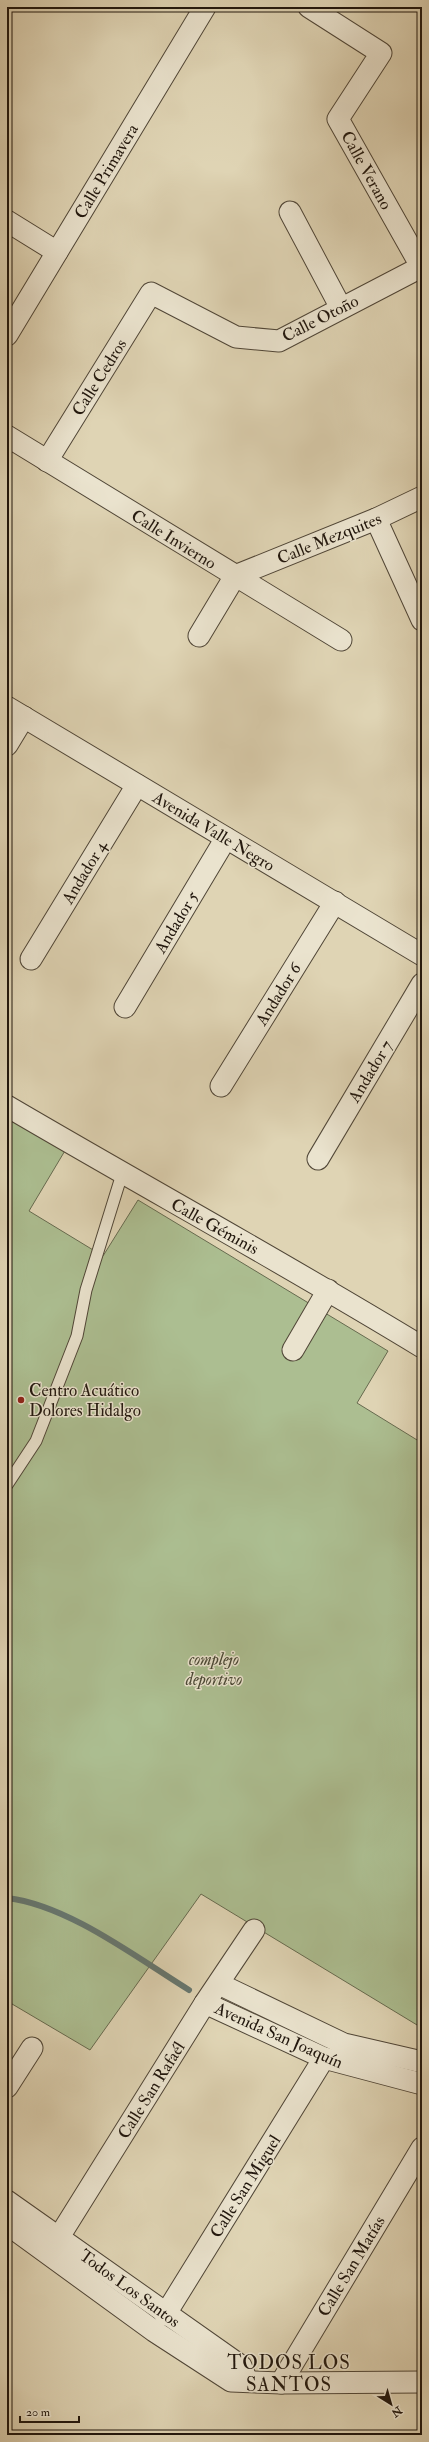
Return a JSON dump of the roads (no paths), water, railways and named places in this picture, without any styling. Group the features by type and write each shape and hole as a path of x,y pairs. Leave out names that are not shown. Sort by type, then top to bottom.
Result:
{"street":[{"name":"Calle Primavera","path":"7,335 205,7"},
{"name":"Calle Verano","path":"309,7 381,53 338,119 422,267"},
{"path":"290,212 341,308"},
{"path":"7,221 57,252"},
{"name":"Calle Otoño","path":"151,293 236,338 279,341 422,267"},
{"name":"Calle Cedros","path":"47,461 151,293"},
{"name":"Calle Invierno","path":"7,436 341,640"},
{"name":"Calle Mezquites","path":"235,576 376,519 422,497"},
{"path":"376,519 422,620"},
{"path":"200,636 235,576"},
{"path":"7,746 15,712"},
{"name":"Avenida Valle Negro","path":"15,712 422,954"},
{"name":"Andador 4","path":"32,959 137,785"},
{"name":"Andador 5","path":"125,1007 226,838"},
{"name":"Andador 6","path":"221,1086 335,902"},
{"name":"Andador 7","path":"318,1158 422,984"},
{"name":"Calle Géminis","path":"7,1106 122,1174 328,1290 422,1347"},
{"path":"293,1350 328,1290"},
{"name":"Calle San Rafaél","path":"55,2245 205,2003 254,1930"},
{"path":"219,1984 344,2044 422,2062"},
{"name":"Avenida San Joaquín","path":"205,2003 324,2058 422,2084"},
{"path":"7,2087 32,2048"},
{"name":"Calle San Miguel","path":"165,2314 324,2058"},
{"name":"Calle San Matías","path":"281,2383 422,2148"},
{"name":"Todos Los Santos","path":"7,2201 154,2331 231,2381 281,2383 422,2382"},
{"name":"Todos Los Santos","path":"7,2224 55,2245 165,2314 241,2366 247,2381"}],"lane":[{"path":"7,1485 36,1441 77,1336 86,1290 122,1174"}],"waterway":[{"path":"7,1898 30,1903 54,1911 78,1922 125,1949 189,1990"}],"place":[{"name":"Centro Acuático Dolores Hidalgo","path":"21,1400"}],"district":[{"name":"TODOS LOS SANTOS","path":"289,2373"}],"park label":[{"name":"complejo deportivo","path":"214,1669"}]}
